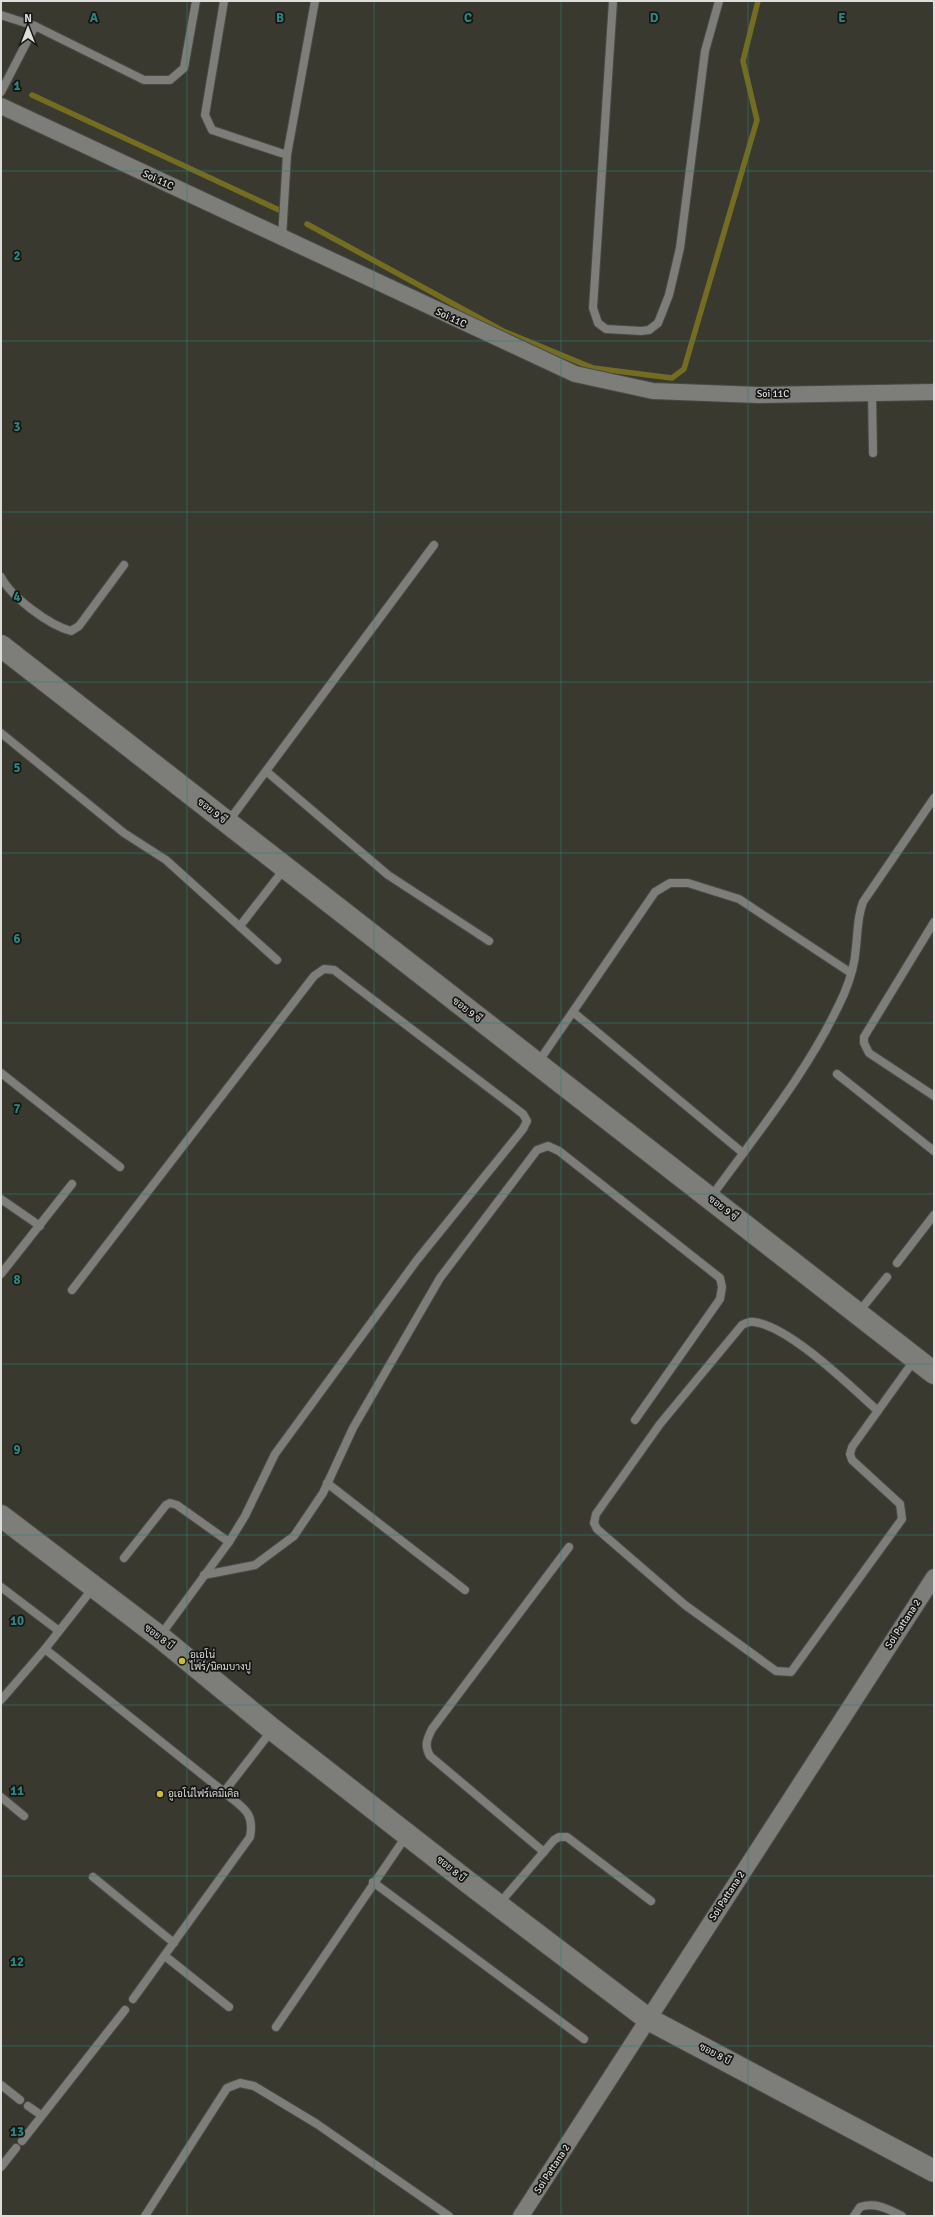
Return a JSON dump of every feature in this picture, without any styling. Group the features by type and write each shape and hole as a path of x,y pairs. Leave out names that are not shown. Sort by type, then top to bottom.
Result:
{"street":[{"name":"Soi 11C","path":"1,106 575,374 653,391 758,395 934,392"},
{"name":"ซอย 9 ซี","path":"1,646 934,1373"},
{"name":"ซอย 8 บี","path":"1,1516 160,1637 272,1729 498,1906 648,2018 934,2171"},
{"name":"Soi Pattana 2","path":"522,2216 648,2018 934,1577"}],"lane":[{"path":"1,15 35,26 144,80 170,80 184,68 196,1"},
{"path":"224,1 205,115 212,130 287,155"},
{"path":"282,238 287,155 315,1"},
{"path":"612,1 593,308 598,323 606,329 641,331 649,330 658,323 669,295 680,248 702,65 719,1"},
{"path":"1,92 35,26"},
{"path":"872,393 873,453"},
{"path":"227,823 434,545"},
{"path":"1,576 10,592 60,628 71,631 79,626 124,565"},
{"path":"1,734 124,833 166,860 277,960"},
{"path":"266,771 388,875 489,941"},
{"path":"710,1198 795,1081 824,1034 844,993 851,973 856,947 859,912 863,902 934,798"},
{"path":"240,926 285,868"},
{"path":"537,1065 656,892 670,883 688,883 739,899 851,973"},
{"path":"934,922 864,1037 864,1044 869,1053 934,1096"},
{"path":"72,1290 314,976 324,969 334,970 523,1114 527,1121 524,1129 417,1260 275,1454 245,1516 229,1542 160,1637"},
{"path":"573,1012 743,1152"},
{"path":"1,1073 120,1167"},
{"path":"836,1074 934,1151"},
{"path":"204,1575 255,1565 294,1536 327,1483 352,1428 440,1278 537,1150 548,1146 560,1151 720,1278 722,1286 720,1299 635,1420"},
{"path":"1,1274 72,1184"},
{"path":"1,1199 40,1226"},
{"path":"898,1263 934,1216"},
{"path":"857,1314 887,1277"},
{"path":"878,1410 797,1343 766,1325 752,1321 742,1325 660,1424 596,1514 594,1523 597,1529 685,1605 776,1671 791,1672 902,1519 900,1504 852,1460 850,1454 852,1447 916,1358"},
{"path":"327,1483 465,1590"},
{"path":"124,1558 166,1505 170,1504 177,1505 229,1542"},
{"path":"544,1852 430,1756 426,1749 426,1740 432,1729 569,1547"},
{"path":"1,1586 59,1631"},
{"path":"1,1700 45,1649 94,1587"},
{"path":"45,1649 224,1792 250,1815 253,1824 250,1837 134,1999"},
{"path":"224,1792 272,1729"},
{"path":"1,1797 24,1816"},
{"path":"276,2027 373,1882 408,1834"},
{"path":"498,1906 554,1840 560,1837 567,1837 651,1901"},
{"path":"93,1877 174,1943"},
{"path":"373,1882 584,2040"},
{"path":"165,1956 229,2007"},
{"path":"22,2141 125,2010"},
{"path":"146,2216 226,2088 240,2083 254,2086 317,2124 449,2216"},
{"path":"1,2086 20,2100"},
{"path":"28,2106 41,2115"},
{"path":"1,2167 16,2148"},
{"path":"854,2216 860,2207 870,2204 888,2209 902,2216"}],"shaded area":[{"path":"1,1 934,1 934,2216 1,2216"}],"waterway":[{"path":"307,224 503,331 593,368 672,378 684,369 757,120 743,61 758,1"},
{"path":"32,95 279,210"}],"place":[{"name":"อูเอโน่ ไฟร์/นิคมบางปู","path":"182,1661"},
{"name":"อูเอโน่ไฟร์เคมิเคิล","path":"160,1794"}]}
